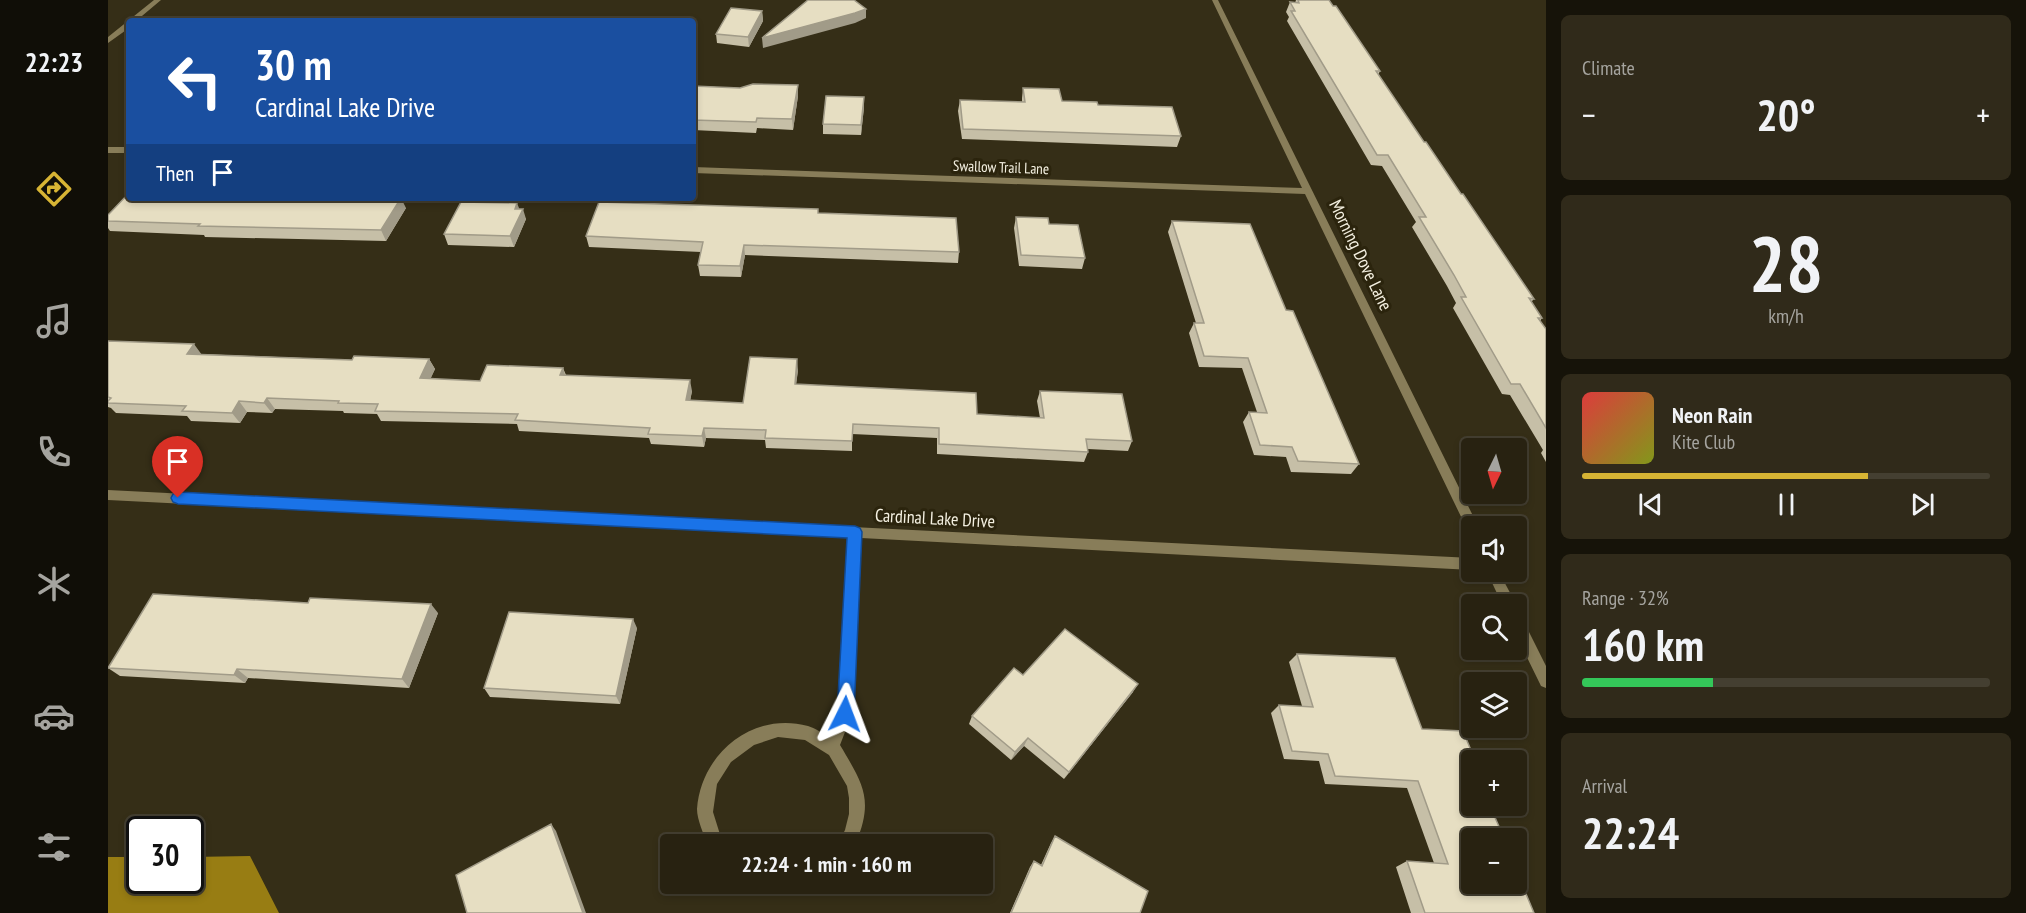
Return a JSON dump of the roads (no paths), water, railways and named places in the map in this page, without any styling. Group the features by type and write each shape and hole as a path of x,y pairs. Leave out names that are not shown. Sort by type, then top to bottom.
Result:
{"street":[{"path":"136,18 158,0"},
{"name":"Morning Dove Lane","path":"1215,0 1467,516"},
{"path":"108,41 126,26"},
{"path":"108,150 126,150"},
{"name":"Swallow Trail Lane","path":"696,170 1308,192"},
{"name":"Cardinal Lake Drive","path":"108,495 1461,563"},
{"path":"832,746 845,714 855,532"},
{"path":"1527,642 1546,681"},
{"path":"710,834 705,810 709,786 720,762 739,744 761,732 786,729 810,734 832,746 848,766 857,790 857,817 850,834"}]}
